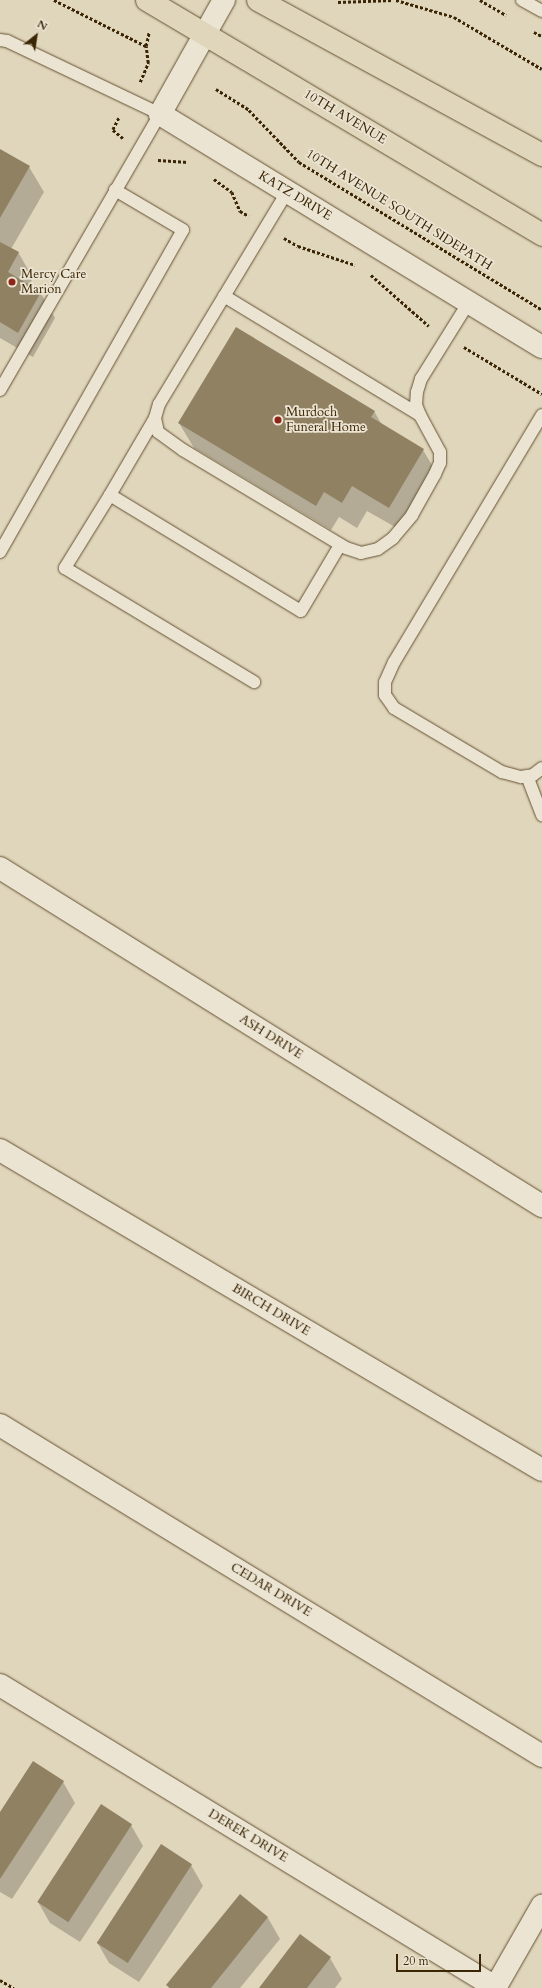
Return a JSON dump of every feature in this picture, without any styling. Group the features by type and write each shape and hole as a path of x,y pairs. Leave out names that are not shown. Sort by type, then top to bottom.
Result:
{"main road":[{"name":"10TH AVENUE","path":"147,0 542,235"},
{"path":"258,0 542,155"}],"street":[{"path":"160,114 224,0"},
{"name":"KATZ DRIVE","path":"160,114 542,347"},
{"name":"ASH DRIVE","path":"0,868 542,1206"},
{"name":"BIRCH DRIVE","path":"0,1150 542,1470"},
{"name":"CEDAR DRIVE","path":"0,1425 542,1756"},
{"name":"DEREK DRIVE","path":"0,1685 495,1988"},
{"path":"495,1988 542,1906"}],"lane":[{"path":"522,0 542,12"},
{"path":"0,40 8,41 160,114 0,390"},
{"path":"0,552 183,230 116,190"},
{"path":"254,682 65,568 155,418 159,404 287,192"},
{"path":"224,296 420,415"},
{"path":"155,418 158,432 340,545 361,553 378,548 393,538 412,515 440,463 440,452 416,405 417,392 469,302"},
{"path":"542,415 394,662 385,688 385,695 394,708 502,772 521,777 534,775 542,768"},
{"path":"110,495 301,611 340,545"},
{"path":"527,776 542,815"}],"path":[{"path":"54,0 146,46"},
{"path":"338,2 395,0 454,17 542,69"},
{"path":"148,34 146,46 148,63 113,130 155,159 189,162 195,166"},
{"name":"10TH AVENUE SOUTH SIDEPATH","path":"216,89 249,110 299,162 542,310"},
{"path":"207,175 232,192 240,211 266,227 298,246 363,268"},
{"path":"369,273 423,322 542,394"},
{"path":"0,1980 14,1988"}],"building":[{"path":"0,149 30,166 0,218"},
{"name":"Mercy Care Marion","path":"0,242 19,252 8,272 41,292 18,333 0,322"},
{"name":"Murdoch Funeral Home","path":"236,327 375,411 371,417 424,449 389,508 352,486 342,503 324,492 316,506 178,423"},
{"path":"33,1761 64,1781 0,1879 0,1812"},
{"path":"101,1804 132,1824 68,1922 37,1902"},
{"path":"161,1844 192,1864 128,1963 97,1943"},
{"path":"240,1894 268,1917 211,1988 170,1988 166,1985"},
{"path":"300,1934 331,1957 307,1988 259,1988"}],"place":[{"name":"Mercy Care Marion","path":"12,282"},
{"name":"Murdoch Funeral Home","path":"278,420"}]}
